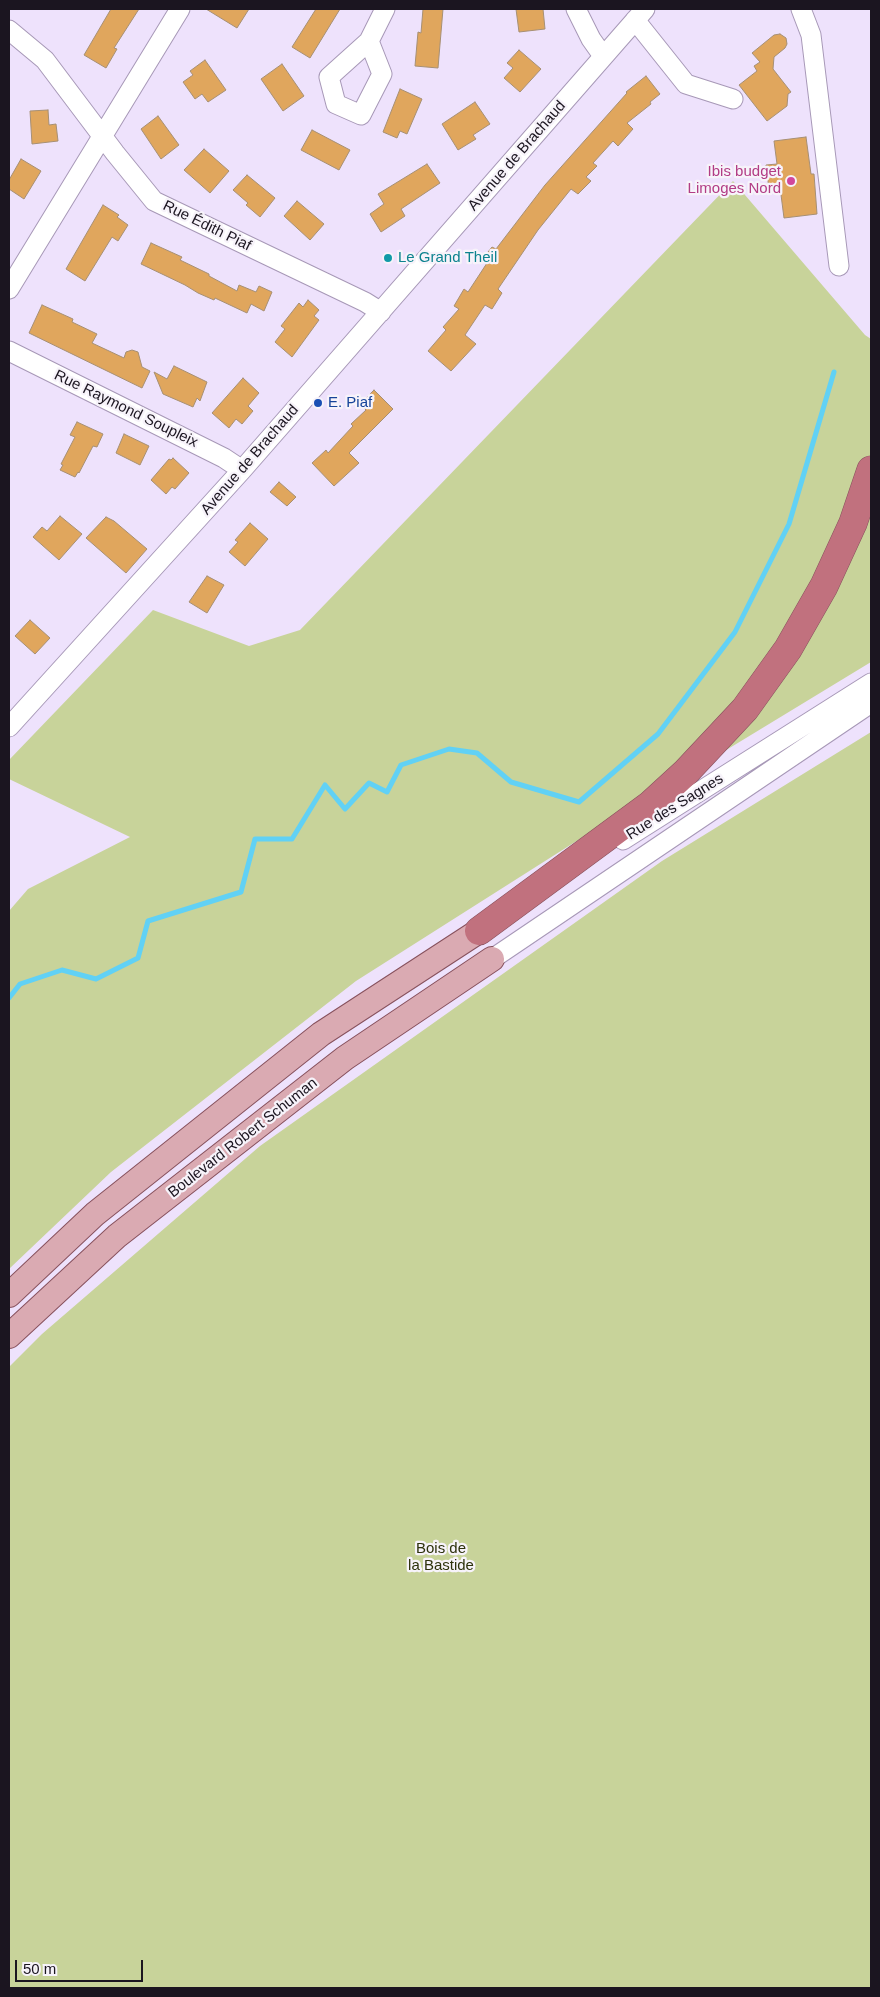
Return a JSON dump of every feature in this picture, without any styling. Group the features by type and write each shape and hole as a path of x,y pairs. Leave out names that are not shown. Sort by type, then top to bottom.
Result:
{"highway":[{"path":"479,931 650,805 686,772 745,708 788,649 824,586 853,523 871,470"}],"main road":[{"path":"9,1294 95,1214 321,1034 479,931"},
{"name":"Boulevard Robert Schuman","path":"9,1336 133,1223 345,1058 492,959"}],"street":[{"path":"9,289 180,9"},
{"path":"370,42 385,9"},
{"path":"576,9 603,56"},
{"path":"801,9 811,35 839,266"},
{"path":"640,14 686,84 733,99"},
{"name":"Avenue de Brachaud","path":"9,727 242,470 640,14"},
{"name":"Rue Édith Piaf","path":"9,30 45,60 154,201 366,302 381,312"},
{"name":"Rue Raymond Soupleix","path":"9,351 224,458 242,470"},
{"name":"Rue des Sagnes","path":"479,931 871,683"},
{"name":"Rue des Sagnes","path":"492,959 871,703"}],"green space":[{"path":"733,181 865,335 871,339 871,662 575,842 356,981 111,1172 9,1269 9,911 28,889 130,837 9,779 9,760 153,610 249,646 300,630"},
{"name":"Bois de la Bastide","path":"871,732 871,1988 9,1988 9,1367 42,1334 260,1146 662,861"}],"building":[{"path":"111,9 139,9 114,48 117,49 106,68 84,55"},
{"path":"206,9 249,9 237,28"},
{"path":"316,9 340,9 310,58 292,47"},
{"path":"423,9 443,9 438,68 415,66 418,32 421,33"},
{"path":"516,9 543,9 545,29 519,32"},
{"path":"780,34 786,38 787,44 774,57 773,69 791,92 788,94 787,106 767,121 739,85 757,71 754,66 760,62 752,53 774,35"},
{"path":"519,50 541,69 520,92 504,78 513,68 507,63"},
{"path":"205,60 226,90 208,102 202,94 195,99 183,82 193,75 190,71"},
{"path":"282,64 304,96 283,111 261,79"},
{"path":"646,76 660,94 650,102 651,104 627,123 633,129 618,146 613,141 593,163 597,166 586,177 591,181 578,194 571,189 538,230 498,289 502,293 492,309 485,305 465,335 476,344 451,371 428,351 446,330 443,327 459,309 454,306 464,289 468,292 489,260 484,257 492,247 496,249 545,185 626,92"},
{"path":"400,89 422,99 407,134 400,131 397,138 383,132"},
{"path":"475,102 490,124 473,135 476,139 458,150 442,124"},
{"path":"48,110 49,125 56,124 58,141 32,144 30,111"},
{"path":"158,116 179,145 161,159 141,129"},
{"path":"312,130 350,150 339,170 301,150"},
{"name":"Ibis budget Limoges Nord","path":"806,137 811,174 814,174 817,214 784,218 780,187 769,189 766,165 777,164 774,141"},
{"path":"204,149 229,171 210,193 184,170"},
{"path":"21,159 41,171 24,199 9,189 9,180"},
{"path":"427,164 440,183 401,209 405,216 381,232 370,214 384,204 378,194"},
{"path":"247,175 275,198 260,217 233,190"},
{"path":"297,201 324,224 310,240 284,216"},
{"path":"103,205 119,215 117,217 128,225 118,241 112,237 85,281 66,269"},
{"path":"151,243 182,257 180,260 209,274 209,276 237,291 239,285 256,292 259,286 272,292 264,311 251,304 247,313 215,298 214,300 198,293 141,264"},
{"path":"308,300 319,310 314,316 319,320 292,357 275,342 285,329 281,326 299,303 303,307"},
{"path":"42,305 73,319 72,322 97,334 92,343 124,358 126,352 132,350 138,352 142,367 150,371 142,388 29,333"},
{"path":"174,366 207,382 200,401 197,398 193,407 163,394 154,372 167,379"},
{"path":"243,378 259,393 248,406 253,411 242,424 236,419 229,428 212,413"},
{"path":"374,390 393,409 349,453 359,463 334,486 312,463 326,450 328,453 353,426 351,424 366,410 360,404"},
{"path":"77,422 103,434 97,447 93,446 75,477 60,470 63,465 61,464 75,437 70,435"},
{"path":"124,434 149,446 140,465 116,453"},
{"path":"173,458 189,473 175,489 172,487 166,494 151,480 169,459"},
{"path":"279,482 296,497 287,506 270,492"},
{"path":"60,516 82,534 59,560 33,537 42,527 47,531"},
{"path":"106,517 114,521 147,549 126,573 86,538"},
{"path":"250,523 268,539 245,566 229,552 238,542 235,540"},
{"path":"207,576 224,585 207,613 189,602"},
{"path":"30,620 50,638 35,654 15,636"}],"waterway":[{"path":"9,998 20,984 62,970 96,979 138,958 148,921 241,892 255,839 292,839 325,785 345,809 369,783 387,792 401,765 449,749 477,753 511,782 579,802 658,734 735,632 789,524 834,372"}],"place":[{"name":"Ibis budget Limoges Nord","path":"791,181"},
{"name":"Le Grand Theil","path":"388,258"},
{"name":"E. Piaf","path":"318,403"}]}
